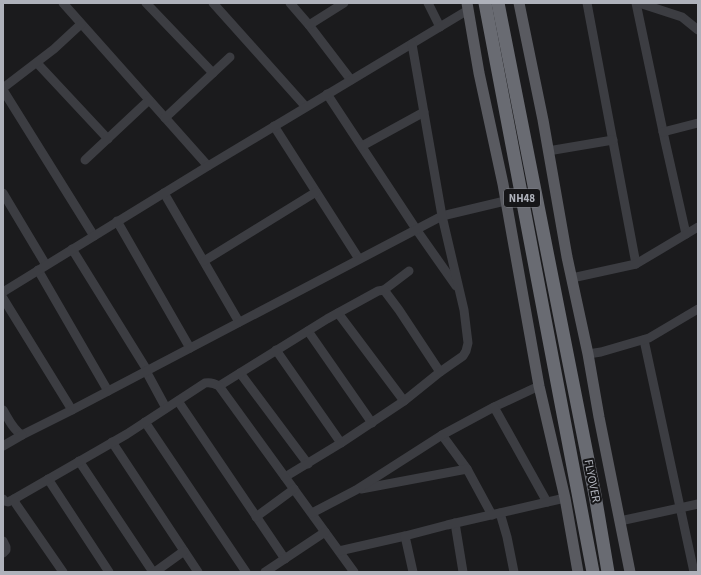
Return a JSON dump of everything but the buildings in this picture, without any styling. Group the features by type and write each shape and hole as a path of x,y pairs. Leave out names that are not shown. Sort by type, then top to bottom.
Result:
{"highway":[{"name":"FLYOVER","path":"485,3 593,572"},
{"name":"FLYOVER","path":"498,3 595,494 608,572"}],"main road":[{"path":"520,3 630,572"},
{"path":"468,7 539,386 565,498 578,572"}],"street":[{"path":"63,3 208,166"},
{"path":"146,3 213,73"},
{"path":"213,3 306,107"},
{"path":"290,3 309,24 351,80"},
{"path":"309,24 344,3"},
{"path":"428,3 440,27"},
{"path":"587,3 636,264"},
{"path":"686,234 663,132 638,3 682,17 698,31"},
{"path":"3,292 164,192 440,27 468,7"},
{"path":"82,24 37,63 3,89 94,236"},
{"path":"286,477 404,401 440,372 463,356 466,351 468,343 464,310 442,216 412,44"},
{"path":"165,118 230,57"},
{"path":"37,63 108,139"},
{"path":"328,94 416,229 460,291"},
{"path":"85,160 149,100"},
{"path":"362,146 424,112"},
{"path":"663,132 698,123"},
{"path":"274,126 360,259"},
{"path":"548,151 613,140"},
{"path":"164,192 239,322"},
{"path":"204,261 316,192"},
{"path":"3,193 108,391"},
{"path":"3,446 22,434 72,410 442,216 505,201"},
{"path":"117,222 190,348"},
{"path":"572,278 636,264 698,227"},
{"path":"72,249 147,371 166,408"},
{"path":"219,386 338,313 378,291 384,290 409,271"},
{"path":"384,290 440,372"},
{"path":"3,298 72,410"},
{"path":"588,354 601,352 649,338 698,309"},
{"path":"338,313 404,401"},
{"path":"308,331 372,423"},
{"path":"644,340 694,572"},
{"path":"276,350 341,443"},
{"path":"240,373 308,464"},
{"path":"3,499 4,501 8,502 14,499 145,422 204,383 215,383 219,386 286,477 354,572"},
{"path":"312,513 356,490 442,435 494,407 539,386"},
{"path":"178,401 285,559"},
{"path":"494,407 547,502"},
{"path":"3,410 14,428 22,434"},
{"path":"145,422 246,572"},
{"path":"442,435 467,469 496,514 508,537 514,572"},
{"path":"112,442 198,572"},
{"path":"79,461 154,572 184,551"},
{"path":"356,490 467,469"},
{"path":"48,480 109,572"},
{"path":"256,517 294,489"},
{"path":"339,551 565,498"},
{"path":"14,499 63,572"},
{"path":"620,521 698,504"},
{"path":"455,523 463,572"},
{"path":"265,572 325,532"},
{"path":"405,536 413,572"},
{"path":"3,541 6,550 3,553"}]}
